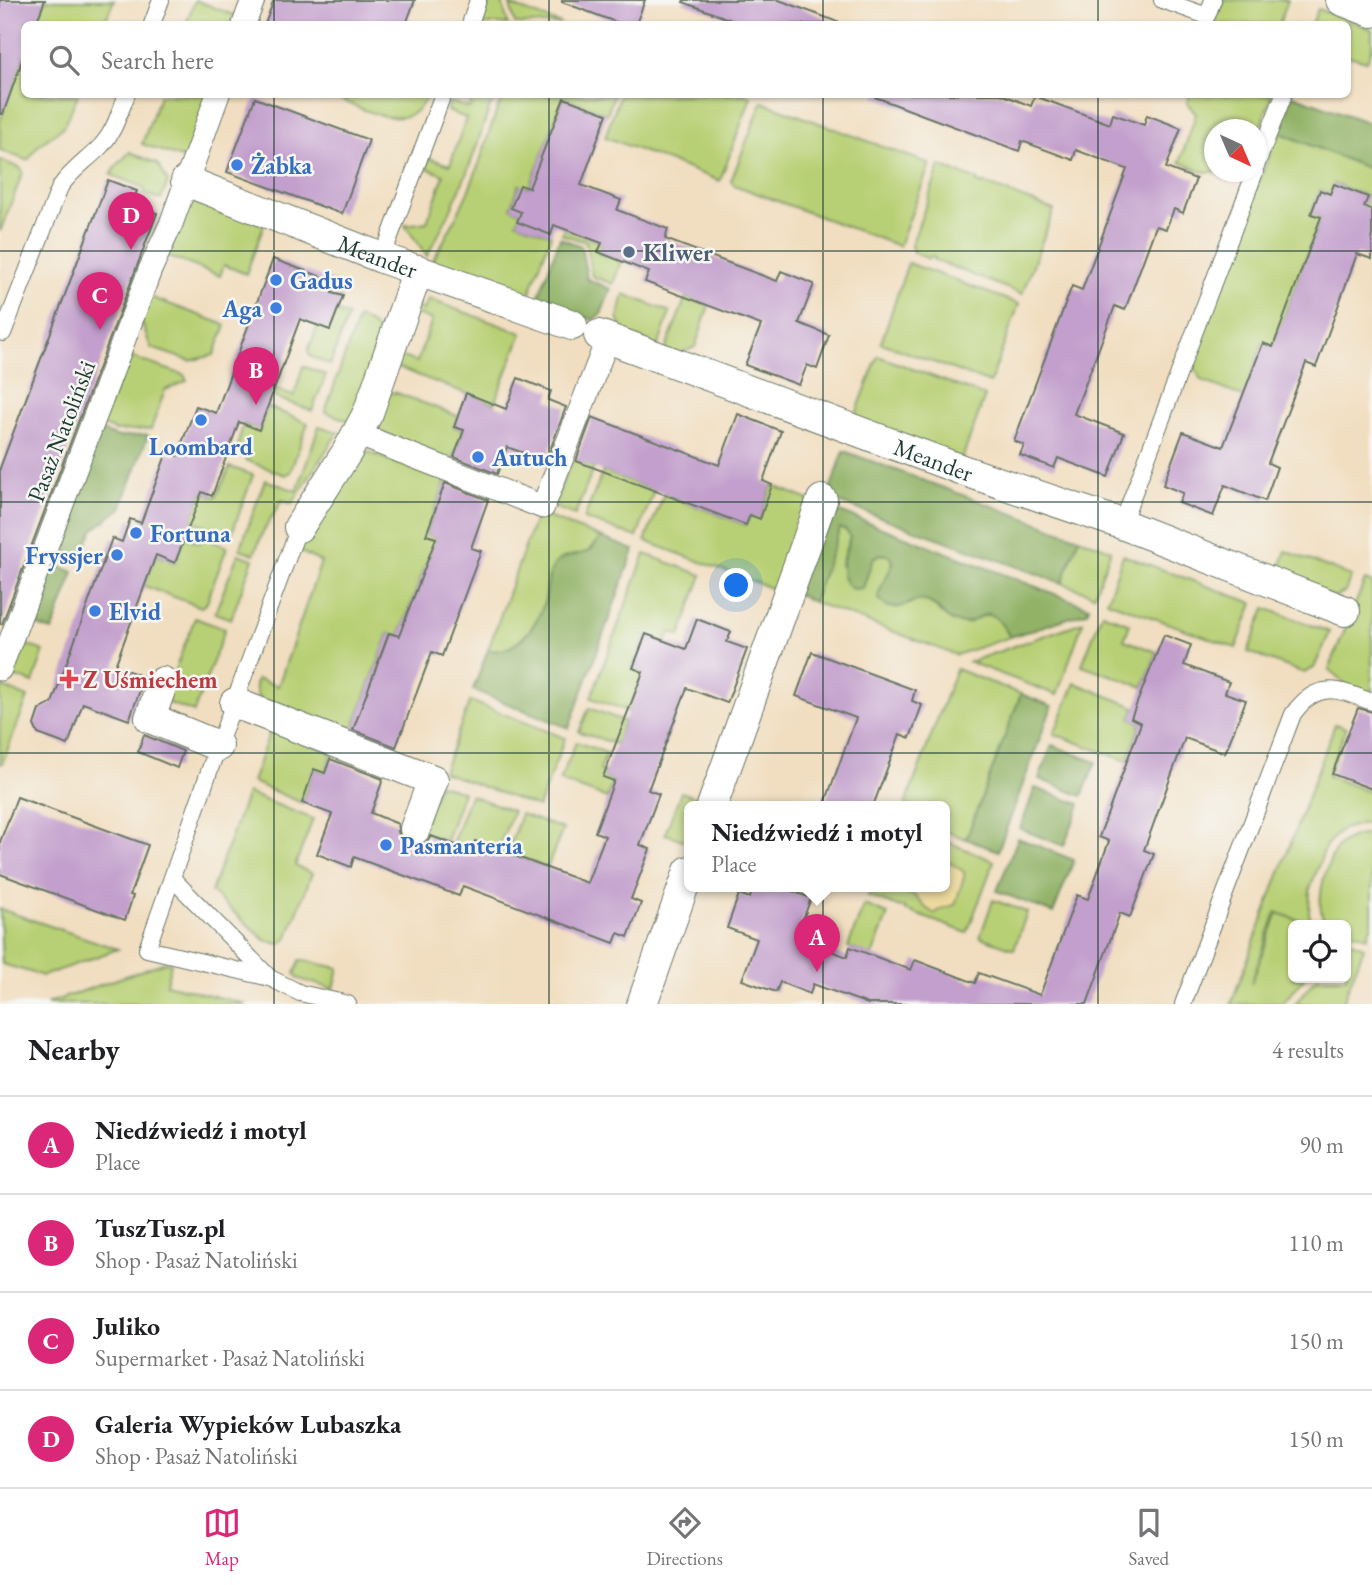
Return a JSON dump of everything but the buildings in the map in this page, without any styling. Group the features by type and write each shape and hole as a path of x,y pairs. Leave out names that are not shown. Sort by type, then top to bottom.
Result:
{"street":[{"path":"245,21 253,0"},
{"path":"1341,0 1372,12"},
{"name":"Pasaż Natoliński","path":"0,669 150,270 171,224 217,98"},
{"name":"Meander","path":"186,181 382,258 593,332 965,471 1122,524 1345,611"},
{"path":"299,527 368,413 418,270"},
{"path":"357,434 542,507 593,332"},
{"path":"714,801 822,500"},
{"path":"163,682 150,718 218,746"},
{"path":"235,703 433,780 415,829"},
{"path":"642,1004 684,885"}],"lane":[{"path":"153,21 161,0"},
{"path":"471,21 478,0"},
{"path":"1162,0 1207,16 1213,0"},
{"path":"0,332 3,333 60,187 109,135 125,98"},
{"path":"382,258 442,98"},
{"path":"1267,138 1282,98"},
{"path":"1122,524 1251,182"},
{"path":"299,527 147,949 270,978 299,993 348,1004"},
{"path":"1182,1004 1293,714 1302,701 1312,694 1328,690 1340,691 1372,702"},
{"path":"173,879 270,978"}],"green space":[{"path":"45,0 114,0 105,21 37,21"},
{"path":"195,0 241,18 240,21 187,21"},
{"path":"490,0 502,2 507,21 482,21"},
{"path":"1223,0 1288,0 1280,21 1216,21"},
{"path":"510,5 553,21 514,21"},
{"path":"1318,9 1350,21 1313,21"},
{"path":"1351,21 1372,29 1372,48 1367,61 1351,57"},
{"path":"21,63 21,98 77,98 64,126 37,147 26,160 0,150 0,121"},
{"path":"159,98 211,98 187,160 142,144"},
{"path":"336,98 425,98 419,108 409,115 397,118 370,112"},
{"path":"473,98 494,98 460,190 427,256 405,225 427,222 444,175 426,168 429,158 450,165 466,118 447,111 450,102 469,108"},
{"path":"503,98 564,98 529,188 519,185 511,208 521,212 517,222 551,235 527,300 431,263 470,187"},
{"path":"564,98 613,98 607,114"},
{"path":"619,98 751,98 720,181 605,137"},
{"path":"1189,98 1271,98 1263,119 1204,119 1204,172 1180,162 1196,114 1187,103"},
{"path":"1292,98 1301,98 1372,124 1372,170 1278,132"},
{"path":"762,102 930,164 899,246 734,185 731,181"},
{"path":"1278,132 1372,170 1372,210 1360,216 1367,196 1334,184 1330,194 1320,190 1311,213 1321,217 1273,347 1263,343 1243,397 1201,380 1191,361 1259,182 1267,182 1267,161"},
{"path":"130,152 158,164 168,182 161,199 147,195 143,187 111,175"},
{"path":"0,160 20,168 23,172 0,232"},
{"path":"940,166 978,180 977,183 982,185 983,183 1054,210 1022,294 934,260 931,256 929,259 913,252 911,246"},
{"path":"189,194 264,225 246,274 224,265 220,276 167,256"},
{"path":"564,228 602,243 598,253 621,261 613,284 592,276 586,242 562,234"},
{"path":"560,238 581,246 587,279 611,289 601,314 593,320 537,301"},
{"path":"908,263 1019,304 990,383 881,343"},
{"path":"624,294 670,312 658,347 623,331 618,318"},
{"path":"150,297 226,325 214,355 190,361 151,348 141,320"},
{"path":"686,297 709,305 695,347 679,354 665,350"},
{"path":"428,299 522,333 494,404 393,366 396,355 417,362 432,320 411,312 413,306 424,310"},
{"path":"337,312 348,316 330,365 310,356 308,351 318,325"},
{"path":"358,318 372,326 381,339 355,423 325,412"},
{"path":"128,356 184,375 187,381 165,390 151,429 116,431 101,425"},
{"path":"878,356 985,396 962,459 854,419"},
{"path":"303,366 326,375 312,411 271,396 274,389 294,396"},
{"path":"394,392 458,416 454,427 464,430 452,461 378,431 375,425 383,397"},
{"path":"268,407 308,423 290,472 285,475 245,460 249,452 237,448 243,424 259,429"},
{"path":"319,426 338,432 292,504 282,500 263,532 254,554 240,549 265,480 297,491"},
{"path":"99,430 118,437 148,435 121,508 93,530 78,562 53,553"},
{"path":"844,451 1079,538 1062,583 827,498"},
{"path":"368,452 446,481 426,534 436,538 399,636 389,633 350,737 258,698 255,685 257,679 278,686 321,562 301,552 306,531 356,455"},
{"path":"572,459 594,467 575,515 553,507"},
{"path":"230,467 253,475 231,536 191,520 202,492 216,497"},
{"path":"603,471 654,490 637,537 584,519"},
{"path":"772,485 809,500 781,592 645,541 664,494 746,525 750,515 760,518"},
{"path":"824,506 1089,607 1087,612 1010,637 994,616 989,614 974,621 958,623 928,602 891,607 878,599 893,561 888,555 881,554 873,558 863,588 852,589 842,571 850,537 847,531 840,528 813,602 793,593"},
{"path":"537,513 600,537 590,550 555,564 549,577 542,609 524,636 508,648 488,650"},
{"path":"840,528 847,531 850,537 840,566 863,588 873,558 880,554 888,555 893,561 891,571 907,605 918,600 927,601 940,613 966,624 987,615 992,616 1000,622 1010,637 956,655 813,602"},
{"path":"185,537 200,543 203,537 227,547 206,604 201,607 144,586 156,555 175,563"},
{"path":"600,537 634,550 569,728 473,690 488,650 498,651 516,643 537,619 555,564 590,550"},
{"path":"1079,538 1111,550 1094,595 1062,583"},
{"path":"1286,551 1351,576 1345,592 1334,597 1277,576"},
{"path":"238,554 253,559 231,619 215,613"},
{"path":"645,554 702,575 680,636 670,632 666,642 646,635 633,667 643,672 629,711 591,698"},
{"path":"1123,555 1253,603 1236,648 1107,601"},
{"path":"48,562 74,572 52,631 26,622"},
{"path":"1365,580 1372,583 1372,696 1346,685 1329,669"},
{"path":"1265,608 1330,632 1314,668 1304,673 1248,652"},
{"path":"1102,613 1130,624 1124,640 1157,652 1143,687 1082,665"},
{"path":"195,618 225,629 194,712 163,701"},
{"path":"1083,622 1057,695 969,662"},
{"path":"19,642 44,651 33,683 8,674"},
{"path":"956,669 1021,694 966,839 950,833 950,801 907,801"},
{"path":"1075,683 1135,707 1131,718 1141,723 1127,761 1054,734"},
{"path":"3,687 28,697 0,764 0,694"},
{"path":"1021,694 1052,706 998,851 966,839"},
{"path":"470,701 565,738 538,807 443,772"},
{"path":"589,708 624,721 616,744 579,732"},
{"path":"1335,724 1346,728 1328,776 1372,793 1372,815 1369,822 1342,829 1326,845 1310,889 1311,920 1299,920 1276,912 1251,984 1278,913 1297,920 1288,920 1288,983 1300,983 1282,1004 1231,1004"},
{"path":"271,728 332,753 325,773 314,769 302,803 252,782"},
{"path":"576,742 607,753 600,770 605,773 604,777 613,781 607,798 560,781"},
{"path":"1052,745 1096,762 1082,796 1039,779"},
{"path":"439,784 463,792 446,841 421,832"},
{"path":"1035,788 1080,804 1064,846 1020,829"},
{"path":"681,792 706,801 684,801 684,840 665,834"},
{"path":"247,793 313,819 295,866 312,873 287,939 279,944 265,940 211,892"},
{"path":"470,795 513,811 498,849 476,841 472,851 452,844"},
{"path":"521,814 563,829 547,868 507,853"},
{"path":"1372,835 1372,924 1367,937 1351,931 1351,920 1325,920 1320,904 1323,880 1336,849 1348,839"},
{"path":"1018,838 1074,860 1053,913 997,891"},
{"path":"950,843 994,861 967,933 905,910 905,907 868,896 870,892 950,892"},
{"path":"993,900 1027,912 1014,949 980,937"},
{"path":"864,905 888,914 872,956 848,947"},
{"path":"0,909 118,949 43,976 2,964"},
{"path":"1351,942 1364,947 1351,981"},
{"path":"300,960 339,968 334,989 299,979 295,974"},
{"path":"165,962 171,963 166,984 246,1004 46,1004"},
{"path":"1312,983 1350,983 1342,1004 1295,1004"}],"sand":[{"path":"950,862 964,872 955,905 935,914 914,895 907,892 950,892"}],"place":[{"name":"Żabka","path":"237,165"},
{"name":"Galeria Wypieków Lubaszka","path":"131,250"},
{"name":"Kliwer","path":"629,252"},
{"name":"Gadus","path":"276,280"},
{"name":"Aga","path":"276,308"},
{"name":"Juliko","path":"100,330"},
{"name":"TuszTusz.pl","path":"256,405"},
{"name":"Loombard","path":"201,420"},
{"name":"Autuch","path":"478,457"},
{"name":"Fortuna","path":"136,533"},
{"name":"Fryssjer","path":"117,555"},
{"name":"Elvid","path":"95,611"},
{"name":"Z Uśmiechem","path":"69,679"},
{"name":"Pasmanteria","path":"386,845"},
{"name":"Niedźwiedź i motyl","path":"817,972"}]}
